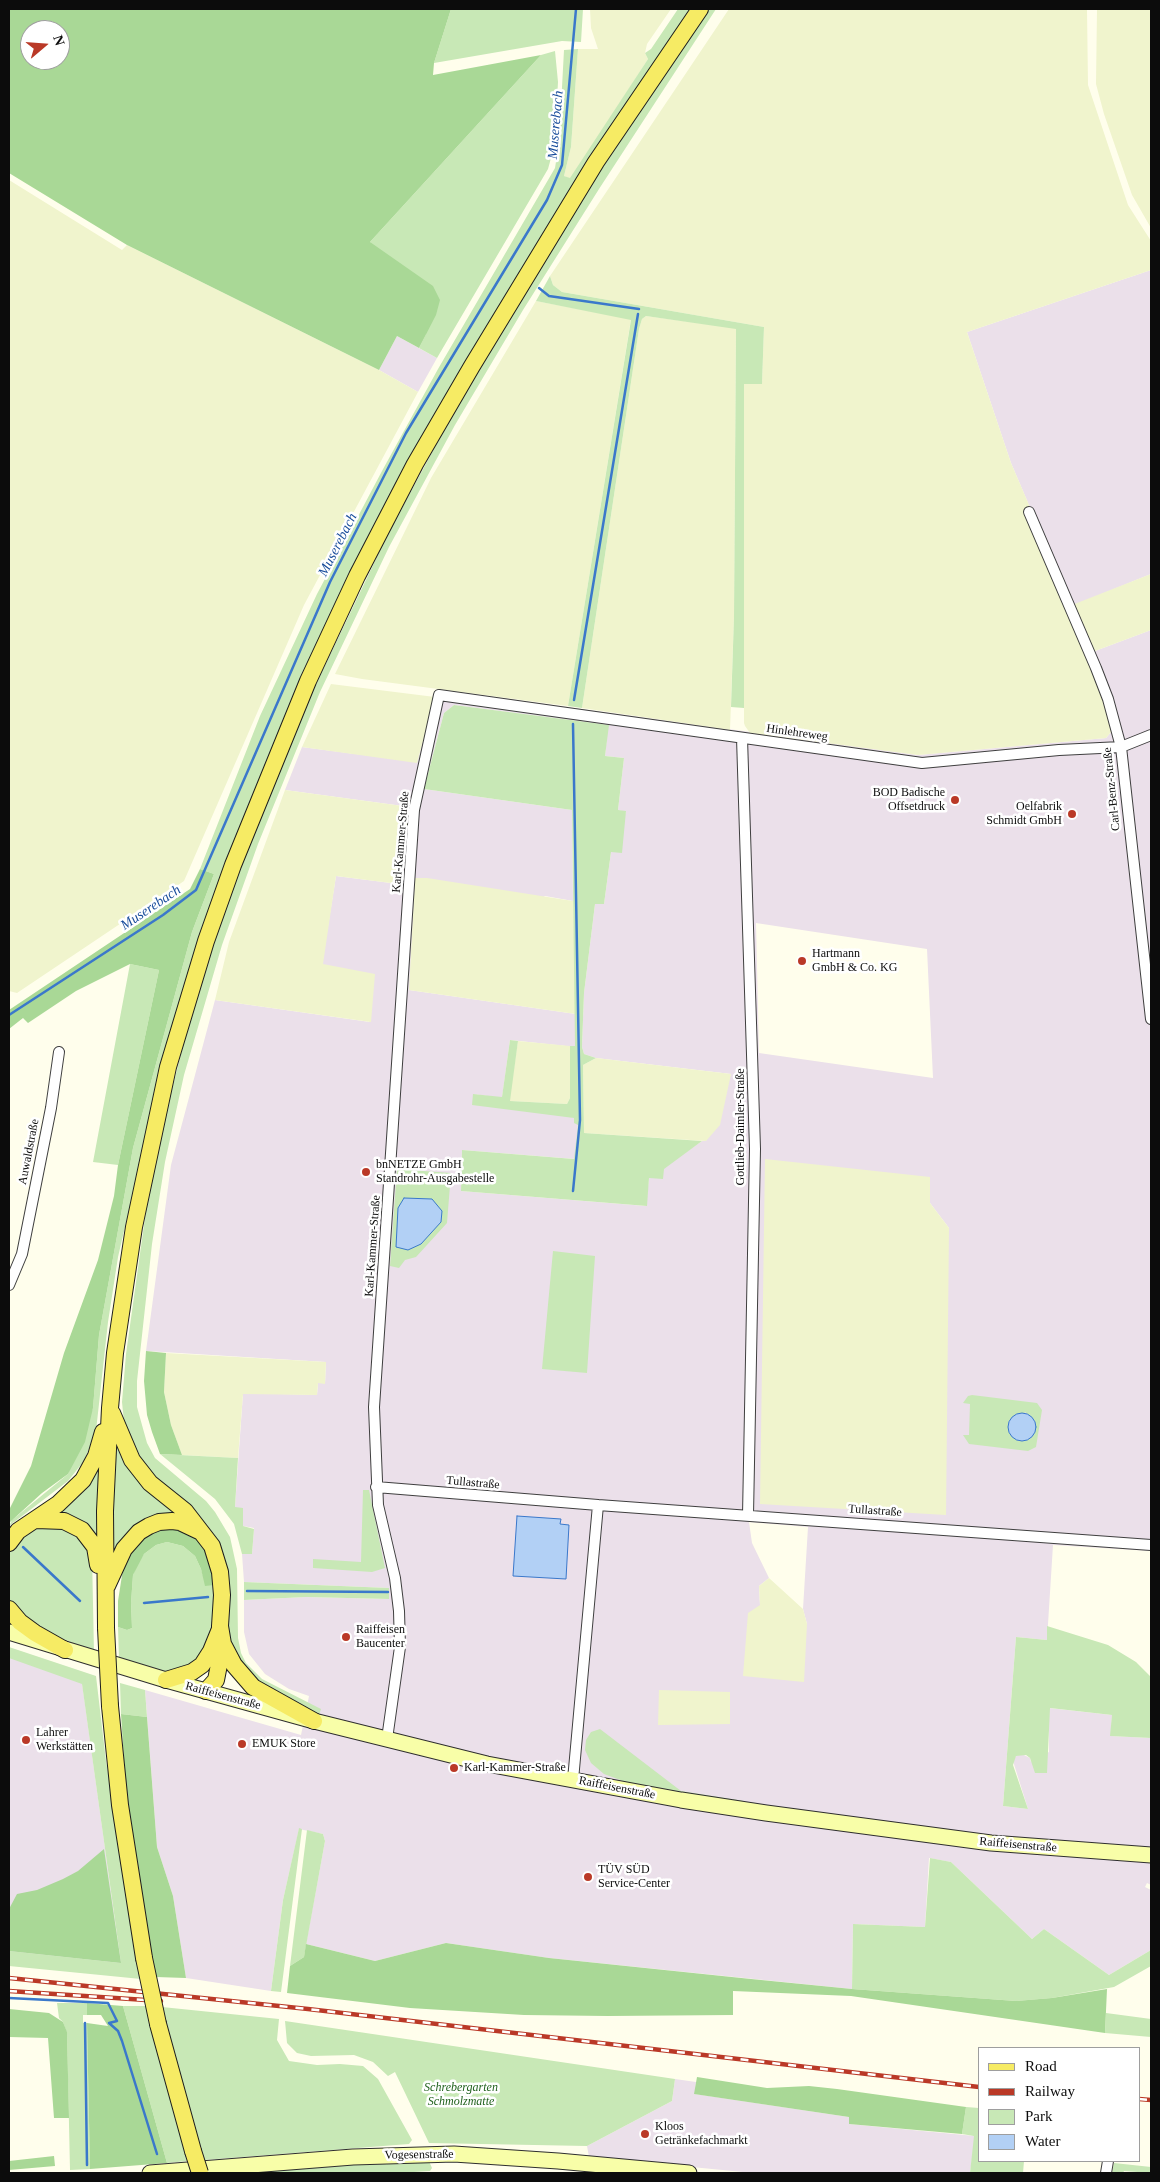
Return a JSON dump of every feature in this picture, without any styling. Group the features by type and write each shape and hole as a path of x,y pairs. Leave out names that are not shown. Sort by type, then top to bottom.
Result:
{"main road":[{"path":"200,2173 158,2024 144,1958 125,1844 110,1706 104,1593 105,1512 110,1408 115,1353 134,1227 168,1067 206,941 233,865 304,690 366,559 415,464 467,374 596,162 700,9"},
{"path":"9,1542 18,1531 58,1504 83,1480 96,1456 110,1408"},
{"path":"110,1408 132,1460 150,1483 186,1511 212,1546 220,1572 222,1595 217,1648 206,1673 206,1691"},
{"path":"36,1520 64,1521 82,1530 94,1547 104,1593"},
{"path":"104,1593 124,1549 139,1532 149,1526 159,1522 180,1522 204,1533"},
{"path":"9,1609 20,1622 65,1650"},
{"path":"166,1680 192,1672 202,1666 217,1648"},
{"path":"217,1648 253,1687 314,1721"}],"street":[{"name":"Carl-Benz-Straße","path":"1029,512 1108,699 1121,747 1151,1019"},
{"name":"Hinlehreweg","path":"439,695 922,763 1059,750 1121,747 1151,735"},
{"name":"Karl-Kammer-Straße","path":"387,1739 400,1647 399,1611 395,1578 378,1505 374,1407 414,810 439,695"},
{"name":"Gottlieb-Daimler-Straße","path":"742,738 755,1149 748,1515"},
{"name":"Auwaldstraße","path":"9,1285 22,1254 51,1108 59,1052"},
{"name":"Tullastraße","path":"376,1487 1151,1545"},
{"path":"573,1780 598,1505"},
{"name":"Raiffeisenstraße","path":"9,1632 166,1680 458,1758 757,1812 981,1842 1151,1855"},
{"name":"Vogesenstraße","path":"150,2173 353,2157 427,2154 548,2160 602,2170 689,2173"}],"shaded area":[{"path":"1151,270 1151,574 1072,606 1011,463 967,332"},
{"path":"397,336 437,358 418,392 379,370"},
{"path":"1151,630 1151,1551 1053,1545 1047,1640 1016,1637 1003,1806 1028,1809 1013,1761 1016,1756 1022,1754 1030,1758 1031,1762 1049,1752 1049,1708 1112,1715 1111,1736 1151,1738 1151,1885 1147,1883 1145,1887 1151,1890 1151,1950 1109,1975 1044,1929 1032,1939 951,1862 929,1858 925,1927 853,1924 852,1989 549,1958 446,1943 375,1961 306,1944 325,1841 323,1834 299,1829 283,1900 271,1991 186,1978 173,1896 157,1847 145,1690 301,1735 309,1696 289,1689 265,1674 249,1654 244,1632 244,1600 306,1597 389,1599 389,1588 244,1582 242,1554 252,1554 254,1528 243,1526 235,1507 243,1393 317,1395 318,1383 325,1383 326,1362 146,1351 171,1165 215,1000 370,1022 322,964 336,876 399,884 410,807 285,790 302,747 417,762 437,689 918,755 1106,738 1111,732 1087,654","holes":["454,705 608,725 605,756 624,758 618,810 626,812 611,852 604,904 595,904 584,993 582,1047 584,1054 596,1058 731,1074 706,1141 702,1141 649,1178 646,1206 461,1191 462,1150 575,1159 578,1124 575,1118 473,1094 502,1098 510,1040 575,1047 576,1014 409,990 545,896 573,901 572,810 424,789 444,713","756,923 927,949 933,1078 759,1053","765,1159 930,1203 949,1228","749,1522 808,1527 803,1609 807,1624 760,1605 759,1586 769,1578 752,1543"]},
{"path":"9,1657 82,1683 121,1963 9,1951"},
{"path":"675,2079 696,2082 695,2094 849,2117 849,2124 975,2136 970,2173 753,2173 589,2157 587,2146 672,2101"}],"green space":[{"path":"9,9 451,9 434,63 433,75 541,55 370,242 433,286 440,300 436,315 419,348 397,336 379,370 127,245 9,173"},
{"path":"451,9 583,9 581,42 562,41 434,63"},
{"path":"590,9 671,9 647,44 645,53 648,59 571,179 564,176 571,147 578,49 598,49 591,28"},
{"path":"678,9 693,9 638,89 528,258 432,422 331,619 155,1097 118,1257 108,1322 96,1431 84,1461 68,1481 9,1526 12,1520 68,1474 93,1408 99,1335 133,1148 192,932 214,874 200,869 260,716 317,594 382,471 438,369 555,168 559,143 564,50 578,49 571,147 564,176 570,178 648,59 645,53 651,49"},
{"path":"707,9 716,9 523,310 455,425 389,547 320,692 258,844 222,945 184,1075 165,1162 152,1244 137,1381 137,1407 147,1443 155,1458 206,1501 230,1537 237,1569 238,1638 241,1653 246,1663 262,1679 321,1709 319,1715 248,1676 228,1638 213,1535 190,1506 145,1471 124,1422 122,1402 126,1354 150,1182 194,1003 217,931 264,802 307,703 388,534 469,384 604,162"},
{"path":"729,9 1087,9 1088,85 1128,205 1151,241 1151,270 967,332 1011,463 1072,605 1151,574 1151,630 1087,654 1112,718 1111,732 1106,738 918,755 750,733 745,726 744,384 762,383 764,327 562,292 553,285 550,276"},
{"path":"1097,9 1151,9 1151,228 1132,195 1104,114 1096,84"},
{"path":"555,51 558,82 556,118 554,147 548,169 437,358 419,348 426,334 370,242 541,55"},
{"path":"9,180 122,250 127,245 379,370 418,392 304,605 184,881 17,993 9,991"},
{"path":"550,276 553,285 562,292 764,327 762,384 744,384 744,708 731,707 734,616 736,329 646,316 642,319 639,329 582,708 568,706 631,320 536,301"},
{"path":"536,301 631,319 568,706 335,674 431,478"},
{"path":"646,316 736,328 734,616 730,730 582,708 639,329 642,319"},
{"path":"331,684 435,697 417,763 302,747"},
{"path":"454,705 609,725 605,756 624,758 618,810 626,811 622,853 611,852 604,904 595,904 584,993 582,1047 584,1054 596,1058 583,1065 584,1133 702,1141 664,1169 663,1179 649,1178 647,1206 461,1191 462,1150 574,1159 578,1125 574,1123 574,1118 472,1105 473,1094 502,1097 510,1040 518,1041 510,1101 567,1104 570,1098 570,1046 575,1046 572,810 424,789 444,713"},
{"path":"285,790 410,807 399,884 336,876 323,964 375,974 371,1022 215,1000 229,942"},
{"path":"200,869 214,874 192,932 133,1148 99,1335 93,1408 85,1442 68,1474 42,1493 9,1523 9,1510 31,1466 64,1353 98,1260 114,1196 118,1165 159,970 130,964 76,991 28,1023 23,1018 9,1029 9,1010 190,889"},
{"path":"415,878 427,878 573,901 576,1014 409,990"},
{"path":"130,964 159,970 118,1165 93,1162"},
{"path":"518,1041 570,1046 570,1098 567,1104 509,1101"},
{"path":"596,1058 731,1074 720,1125 706,1141 584,1133 583,1065"},
{"path":"765,1159 930,1177 930,1203 949,1228 946,1515 760,1504"},
{"path":"397,1169 451,1173 447,1223 416,1257 405,1260 399,1268 390,1266"},
{"path":"553,1251 595,1256 587,1373 542,1369"},
{"path":"146,1351 166,1353 164,1392 171,1425 182,1455 160,1454 152,1432 147,1415 144,1381"},
{"path":"166,1353 326,1362 325,1384 318,1383 317,1395 243,1394 238,1458 182,1455 171,1425 164,1392"},
{"path":"968,1396 1037,1403 1042,1410 1036,1447 1028,1451 969,1444 963,1435 969,1435 970,1404 963,1403","holes":["1025,1412 1035,1421 1030,1439 1018,1441"]},
{"path":"115,1433 178,1511 110,1565"},
{"path":"160,1454 238,1458 235,1507 243,1508 243,1526 254,1529 252,1554 242,1554 234,1524 215,1499"},
{"path":"100,1461 97,1540 49,1517"},
{"path":"363,1490 369,1490 385,1568 372,1572 313,1568 313,1559 361,1562"},
{"path":"48,1524 75,1529 92,1555 94,1653 37,1627 12,1606 9,1599 9,1551 30,1530"},
{"path":"168,1525 195,1535 204,1547 211,1565 214,1585 205,1586 201,1569 195,1556 183,1546 167,1542 156,1545 144,1554 133,1575 132,1628 127,1630 118,1627 118,1601 123,1569 130,1550 145,1534"},
{"path":"167,1542 183,1546 195,1556 205,1582 214,1585 215,1603 208,1648 189,1670 163,1673 119,1660 118,1627 127,1630 132,1628 133,1575 138,1562 144,1554 156,1545"},
{"path":"769,1578 803,1609 807,1624 804,1682 743,1676 748,1613 760,1605 759,1586"},
{"path":"244,1582 389,1588 389,1599 306,1597 244,1600"},
{"path":"1047,1626 1108,1645 1136,1662 1151,1677 1151,1738 1110,1736 1112,1715 1050,1708 1047,1773 1035,1773 1030,1758 1026,1755 1016,1756 1013,1765 1028,1809 1003,1806 1016,1637 1047,1640"},
{"path":"9,1647 96,1676 106,1761 141,1979 9,1966 9,1951 121,1963 82,1684 9,1658"},
{"path":"120,1683 145,1690 147,1717 121,1714"},
{"path":"659,1690 730,1692 730,1724 658,1725"},
{"path":"121,1714 147,1717 157,1847 173,1896 186,1978 156,1977 145,1935 128,1823"},
{"path":"600,1729 681,1791 744,1801 743,1805 631,1784 604,1774 591,1763 585,1750 586,1740 591,1732"},
{"path":"299,1828 302,1829 281,1992 271,1991 283,1900"},
{"path":"307,1830 323,1834 325,1841 304,1957 290,1966"},
{"path":"104,1849 121,1963 9,1951 9,1909 17,1894 37,1890 63,1879 78,1871"},
{"path":"930,1858 951,1862 1032,1939 1044,1929 1109,1975 1151,1950 1151,1966 1114,1987 1052,1998 1016,2001 852,1989 853,1924 925,1927"},
{"path":"446,1943 549,1958 751,1979 852,1989 1016,2001 1052,1998 1107,1989 1105,2033 851,1996 733,1991 733,2015 608,2016 524,2015 410,2008 287,1993 290,1966 304,1957 306,1944 375,1961"},
{"path":"57,2003 87,2003 87,2015 83,2015 83,2023 87,2023 90,2169 70,2170 67,2033 63,2022 59,2018"},
{"path":"87,2003 123,2006 167,2163 90,2169 87,2023 108,2026 101,2015 87,2015"},
{"path":"123,2006 146,2006 188,2161 167,2163"},
{"path":"162,2007 279,2019 277,2040 289,2061 317,2065 363,2066 378,2079 412,2140 409,2144 204,2160"},
{"path":"9,2009 49,2013 63,2022 67,2032 69,2118 54,2118 48,2038 9,2037"},
{"path":"1106,2013 1151,2019 1151,2037 1105,2033"},
{"name":"Schrebergarten Schmolzmatte","path":"285,2021 675,2079 672,2101 587,2146 429,2143 395,2072 388,2076 373,2062 354,2055 311,2056 297,2053 287,2043"},
{"path":"697,2077 767,2088 809,2086 837,2089 966,2107 962,2134 849,2124 849,2117 694,2094"},
{"path":"966,2107 978,2108 978,2162 1024,2162 1023,2173 970,2173 974,2136 962,2134"},
{"path":"54,2156 55,2166 9,2170 9,2161"},
{"path":"428,2159 432,2168 430,2171 398,2173 237,2173 239,2171"},
{"path":"1114,2163 1151,2167 1151,2173 1124,2171 1123,2173 1112,2173"}],"water":[{"path":"404,1198 432,1199 442,1211 441,1222 421,1244 408,1250 396,1247 398,1208"},
{"path":"1022,1413 1032,1417 1036,1427 1032,1437 1022,1441 1012,1437 1008,1427 1012,1417"},
{"path":"517,1516 561,1519 560,1524 569,1525 566,1579 513,1576"}],"waterway":[{"name":"Muserebach","path":"9,1015 163,915 196,890 330,582 406,433 547,200 562,165 576,9"},
{"path":"539,288 549,296 639,309"},
{"path":"574,700 638,314"},
{"path":"573,724 580,1120 573,1191"},
{"path":"23,1547 80,1601"},
{"path":"247,1591 388,1592"},
{"path":"144,1603 208,1597"},
{"path":"9,1998 108,2003 117,2021 109,2023 118,2031 122,2041 157,2154"},
{"path":"85,2023 87,2165"}],"railway":[{"path":"9,1978 308,2009 978,2087"},
{"path":"9,1991 161,2001"},
{"path":"1140,2099 1151,2100"}],"place":[{"name":"BOD Badische Offsetdruck","path":"955,800"},
{"name":"Oelfabrik Schmidt GmbH","path":"1072,814"},
{"name":"Hartmann GmbH & Co. KG","path":"802,961"},
{"name":"bnNETZE GmbH Standrohr-Ausgabestelle","path":"366,1172"},
{"name":"Raiffeisen Baucenter","path":"346,1637"},
{"name":"Lahrer Werkstätten","path":"26,1740"},
{"name":"EMUK Store","path":"242,1744"},
{"name":"Karl-Kammer-Straße","path":"454,1768"},
{"name":"TÜV SÜD Service-Center","path":"588,1877"},
{"name":"Kloos Getränkefachmarkt","path":"645,2134"}]}
